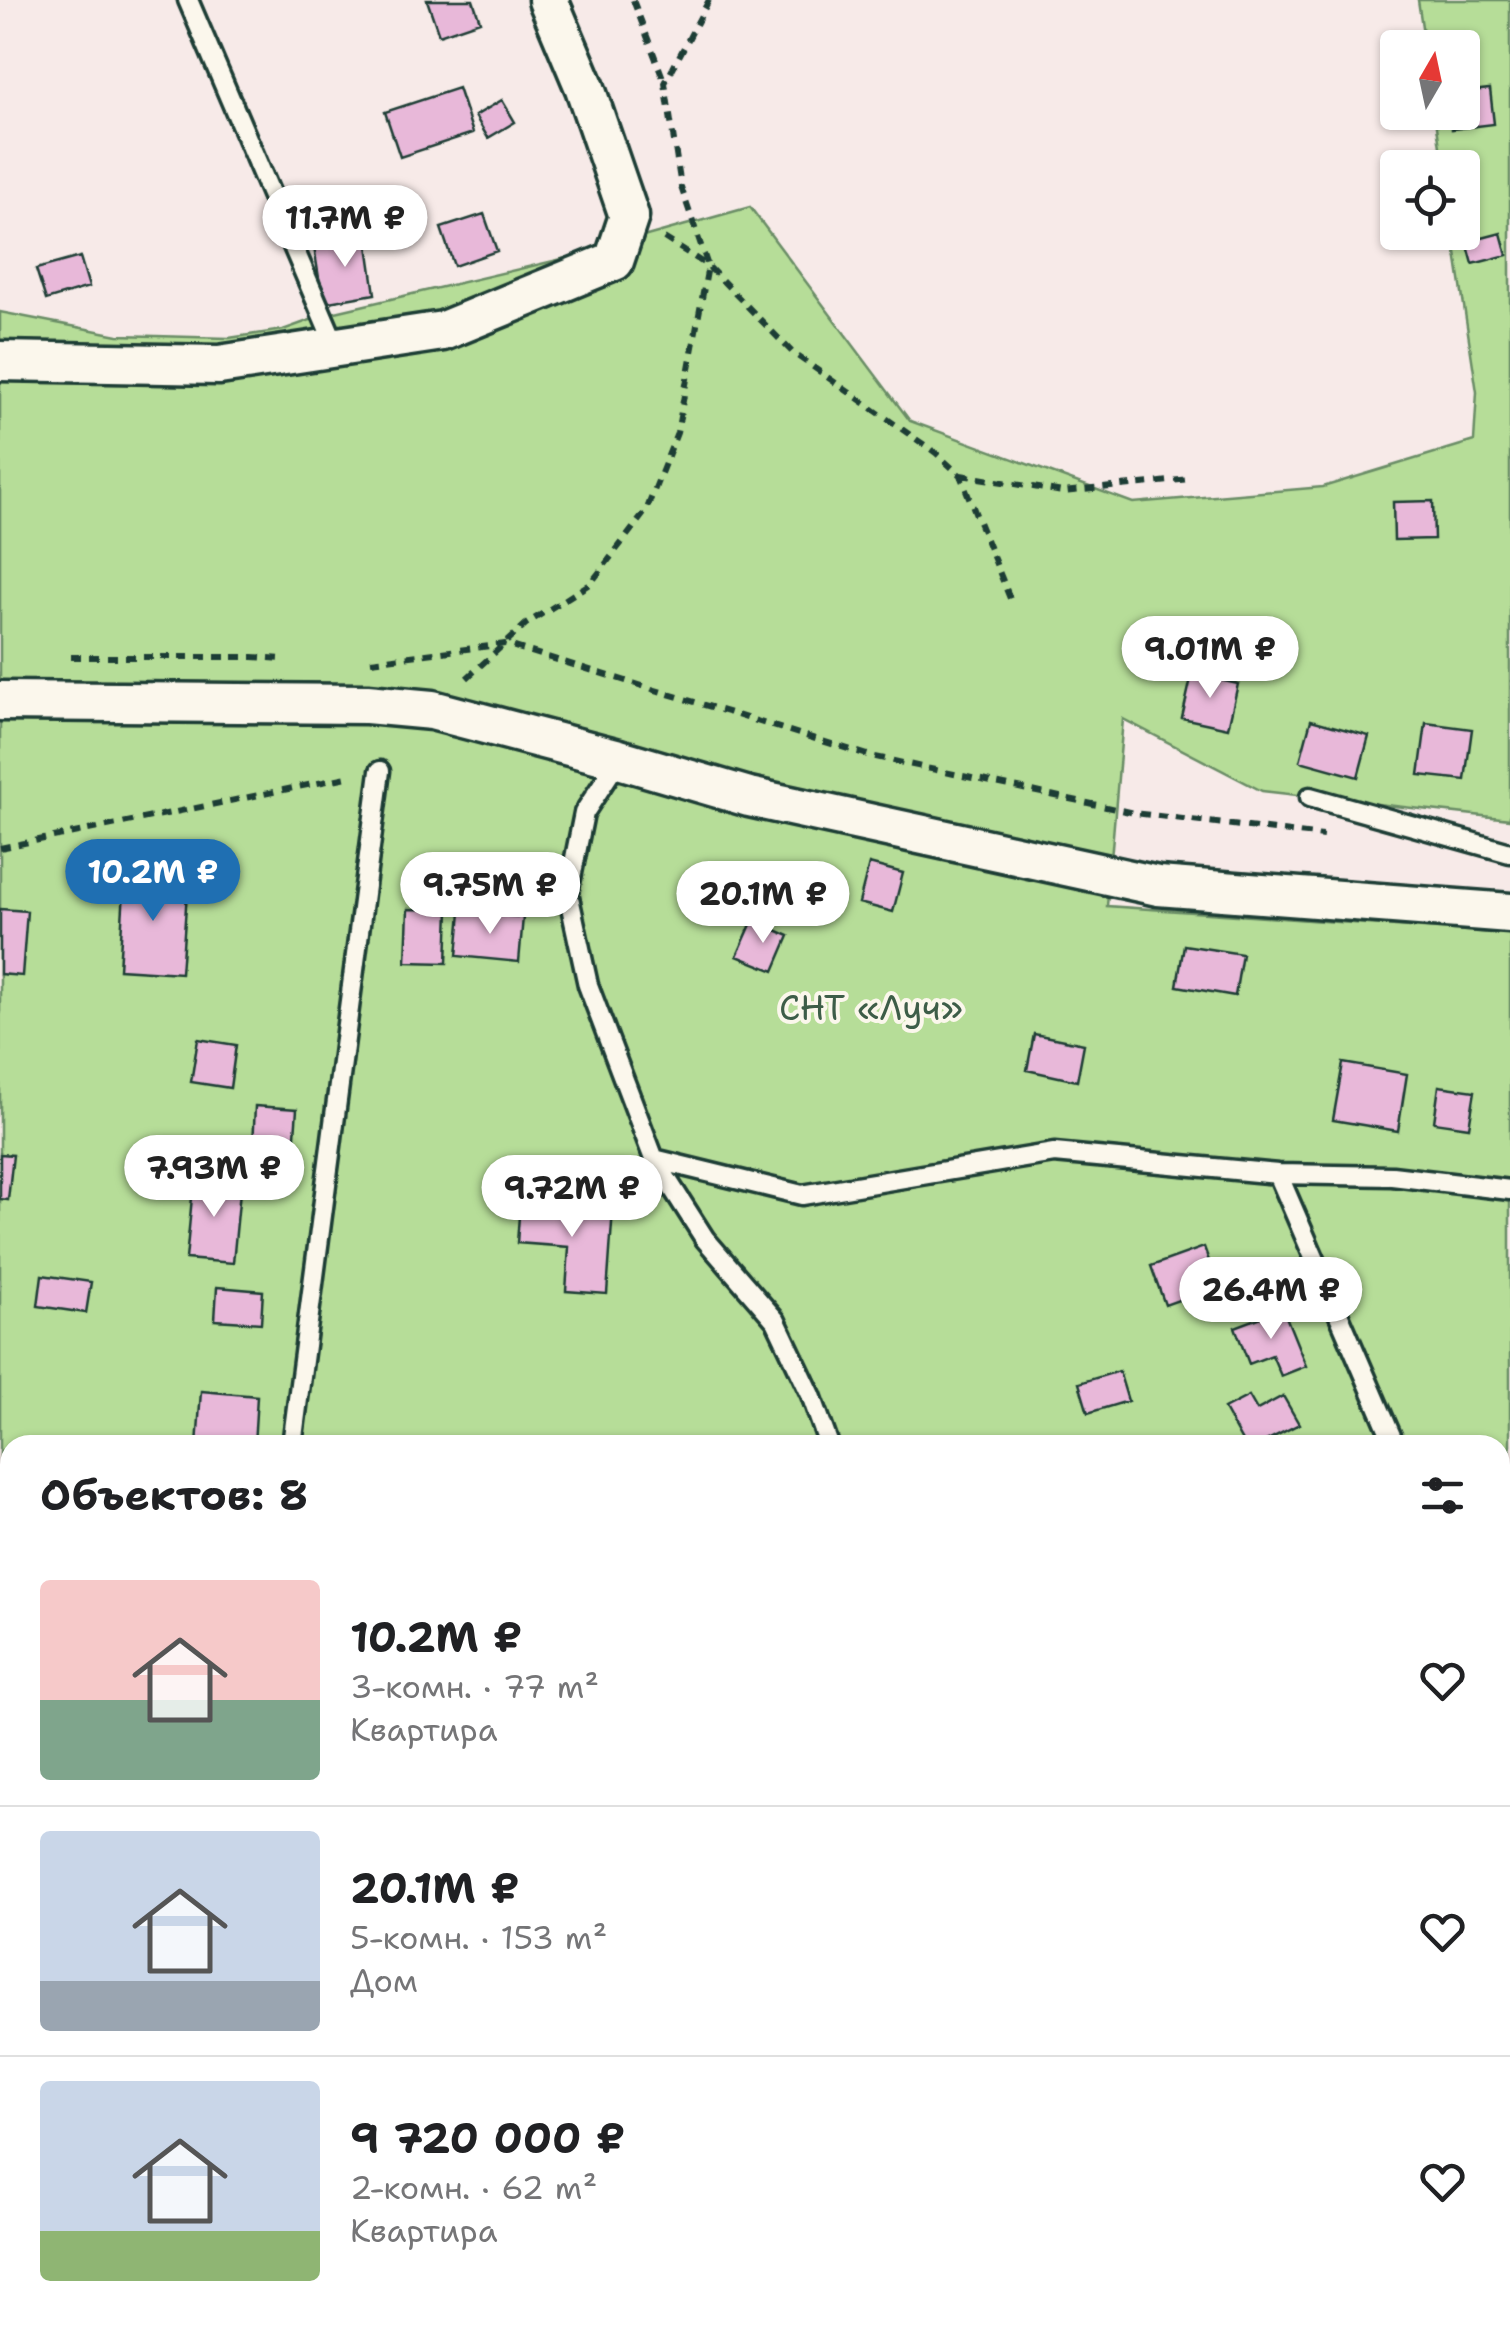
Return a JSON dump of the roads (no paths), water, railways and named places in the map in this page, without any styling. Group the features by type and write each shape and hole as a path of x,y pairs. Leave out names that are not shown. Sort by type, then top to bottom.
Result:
{"street":[{"path":"0,361 219,365 443,331 614,261 630,216 586,88 548,0"},
{"path":"0,701 367,704 432,710 749,798 1158,886 1510,913"}],"lane":[{"path":"188,0 336,347"},
{"path":"619,759 584,813 568,894 588,985 654,1158 704,1239 776,1320 825,1435"},
{"path":"293,1435 380,771"},
{"path":"1310,796 1510,853"},
{"path":"654,1158 802,1195 1054,1153 1278,1174 1392,1176 1510,1190"},
{"path":"1278,1174 1390,1435"}],"park label":[{"name":"СНТ «Луч»","path":"871,1007"}]}
